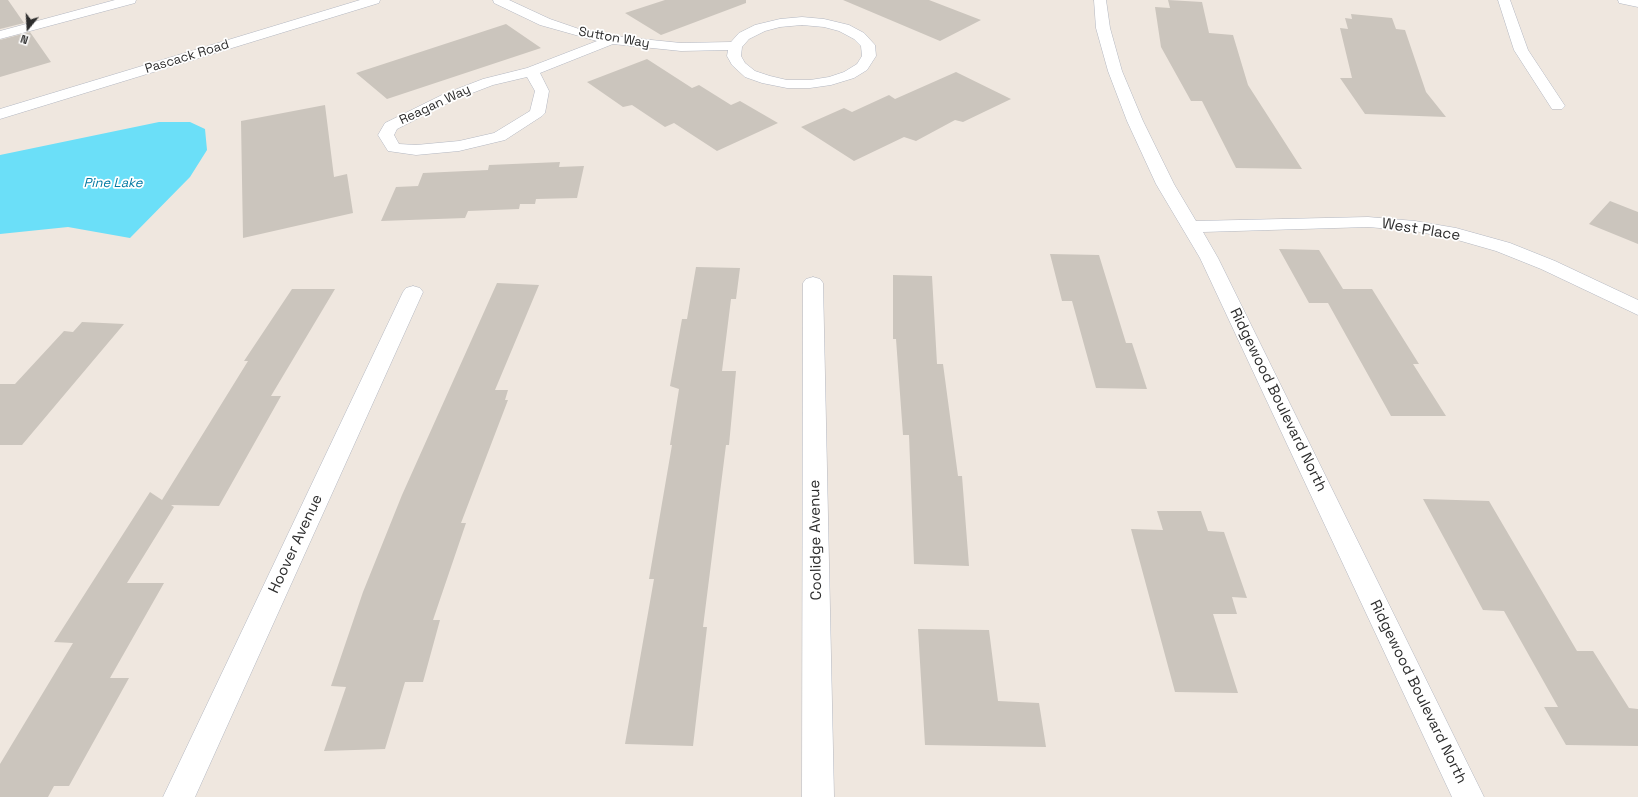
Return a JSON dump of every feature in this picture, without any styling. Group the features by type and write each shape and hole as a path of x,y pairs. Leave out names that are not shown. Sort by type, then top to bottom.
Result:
{"street":[{"path":"0,34 130,0"},
{"name":"Pascack Road","path":"0,114 374,0"},
{"name":"Sutton Way","path":"499,0 545,22 576,32 612,40 681,46 735,46"},
{"name":"Ridgewood Boulevard North","path":"1100,0 1102,28 1134,122 1165,184 1209,258 1468,797"},
{"path":"1504,0 1521,50 1557,106"},
{"path":"1624,0 1638,3"},
{"path":"816,22 844,28 859,36 868,46 869,56 862,67 849,75 831,81 810,84 787,84 767,80 750,74 738,65 734,56 735,46 744,36 760,28 780,23 816,22"},
{"name":"Reagan Way","path":"532,71 542,91 538,113 499,137 459,146 416,150 394,148 386,135 391,126 449,97 488,82 532,71 612,40"},
{"name":"West Place","path":"1190,227 1368,222 1415,226 1456,234 1503,247 1548,266 1638,308"},
{"name":"Coolidge Avenue","path":"813,283 818,797"},
{"name":"Hoover Avenue","path":"179,797 413,292"}],"water":[{"name":"Pine Lake","path":"159,122 190,122 205,129 207,150 190,177 130,238 68,227 0,234 0,155"}],"building":[{"path":"0,0 8,0 24,23 0,29"},
{"path":"665,0 746,0 746,3 661,35 625,13"},
{"path":"843,0 929,0 981,20 940,41"},
{"path":"1168,0 1202,2 1209,33 1233,35 1248,85 1302,169 1236,168 1202,101 1191,101 1161,47 1155,7 1170,8"},
{"path":"1351,14 1392,18 1396,29 1405,30 1426,92 1446,117 1365,114 1340,78 1352,78 1340,28 1348,29 1345,18 1352,19"},
{"path":"506,24 541,48 387,99 356,73"},
{"path":"30,32 51,62 0,77 0,40"},
{"path":"647,59 692,88 699,85 731,105 740,101 778,123 717,151 674,123 665,127 632,105 623,107 587,82"},
{"path":"956,72 1011,99 963,122 955,120 916,141 904,137 854,161 801,127 844,108 852,112 889,95 895,99"},
{"path":"325,105 334,177 347,174 353,213 243,238 241,121"},
{"path":"560,162 559,167 584,166 577,198 536,199 535,204 520,204 519,209 468,211 465,218 381,221 396,187 418,186 423,173 488,170 489,165"},
{"path":"1610,201 1638,212 1638,244 1589,224"},
{"path":"1279,249 1319,250 1343,289 1372,289 1419,364 1413,364 1446,416 1391,416 1328,303 1309,303"},
{"path":"1050,254 1099,255 1126,343 1132,343 1147,389 1096,388 1072,301 1062,301"},
{"path":"696,267 740,268 736,299 731,299 722,371 736,371 729,445 726,445 703,627 707,627 693,746 625,744 654,579 649,579 672,445 670,445 679,389 670,386 682,319 687,319"},
{"path":"893,275 932,276 937,364 943,364 958,476 962,476 969,566 914,564 909,435 903,435 896,339 893,339"},
{"path":"497,283 539,285 495,390 508,390 505,400 508,400 461,523 466,523 433,620 440,620 423,682 405,682 385,749 324,751 346,687 331,686 363,592 402,495"},
{"path":"292,289 335,289 271,396 281,396 219,506 171,505 174,507 127,583 164,583 110,678 129,678 69,786 54,786 48,797 0,797 0,764 73,643 54,642 150,492 162,500 248,361 244,361"},
{"path":"82,322 124,324 22,445 0,445 0,384 15,384 64,331 73,332"},
{"path":"1423,499 1489,501 1577,651 1593,651 1629,708 1638,709 1638,746 1566,745 1544,707 1558,707 1504,611 1483,610"},
{"path":"1157,511 1201,511 1208,531 1224,532 1247,598 1232,597 1237,614 1213,614 1238,693 1175,692 1131,529 1163,530"},
{"path":"918,629 989,630 998,701 1039,703 1046,747 925,745"}]}
